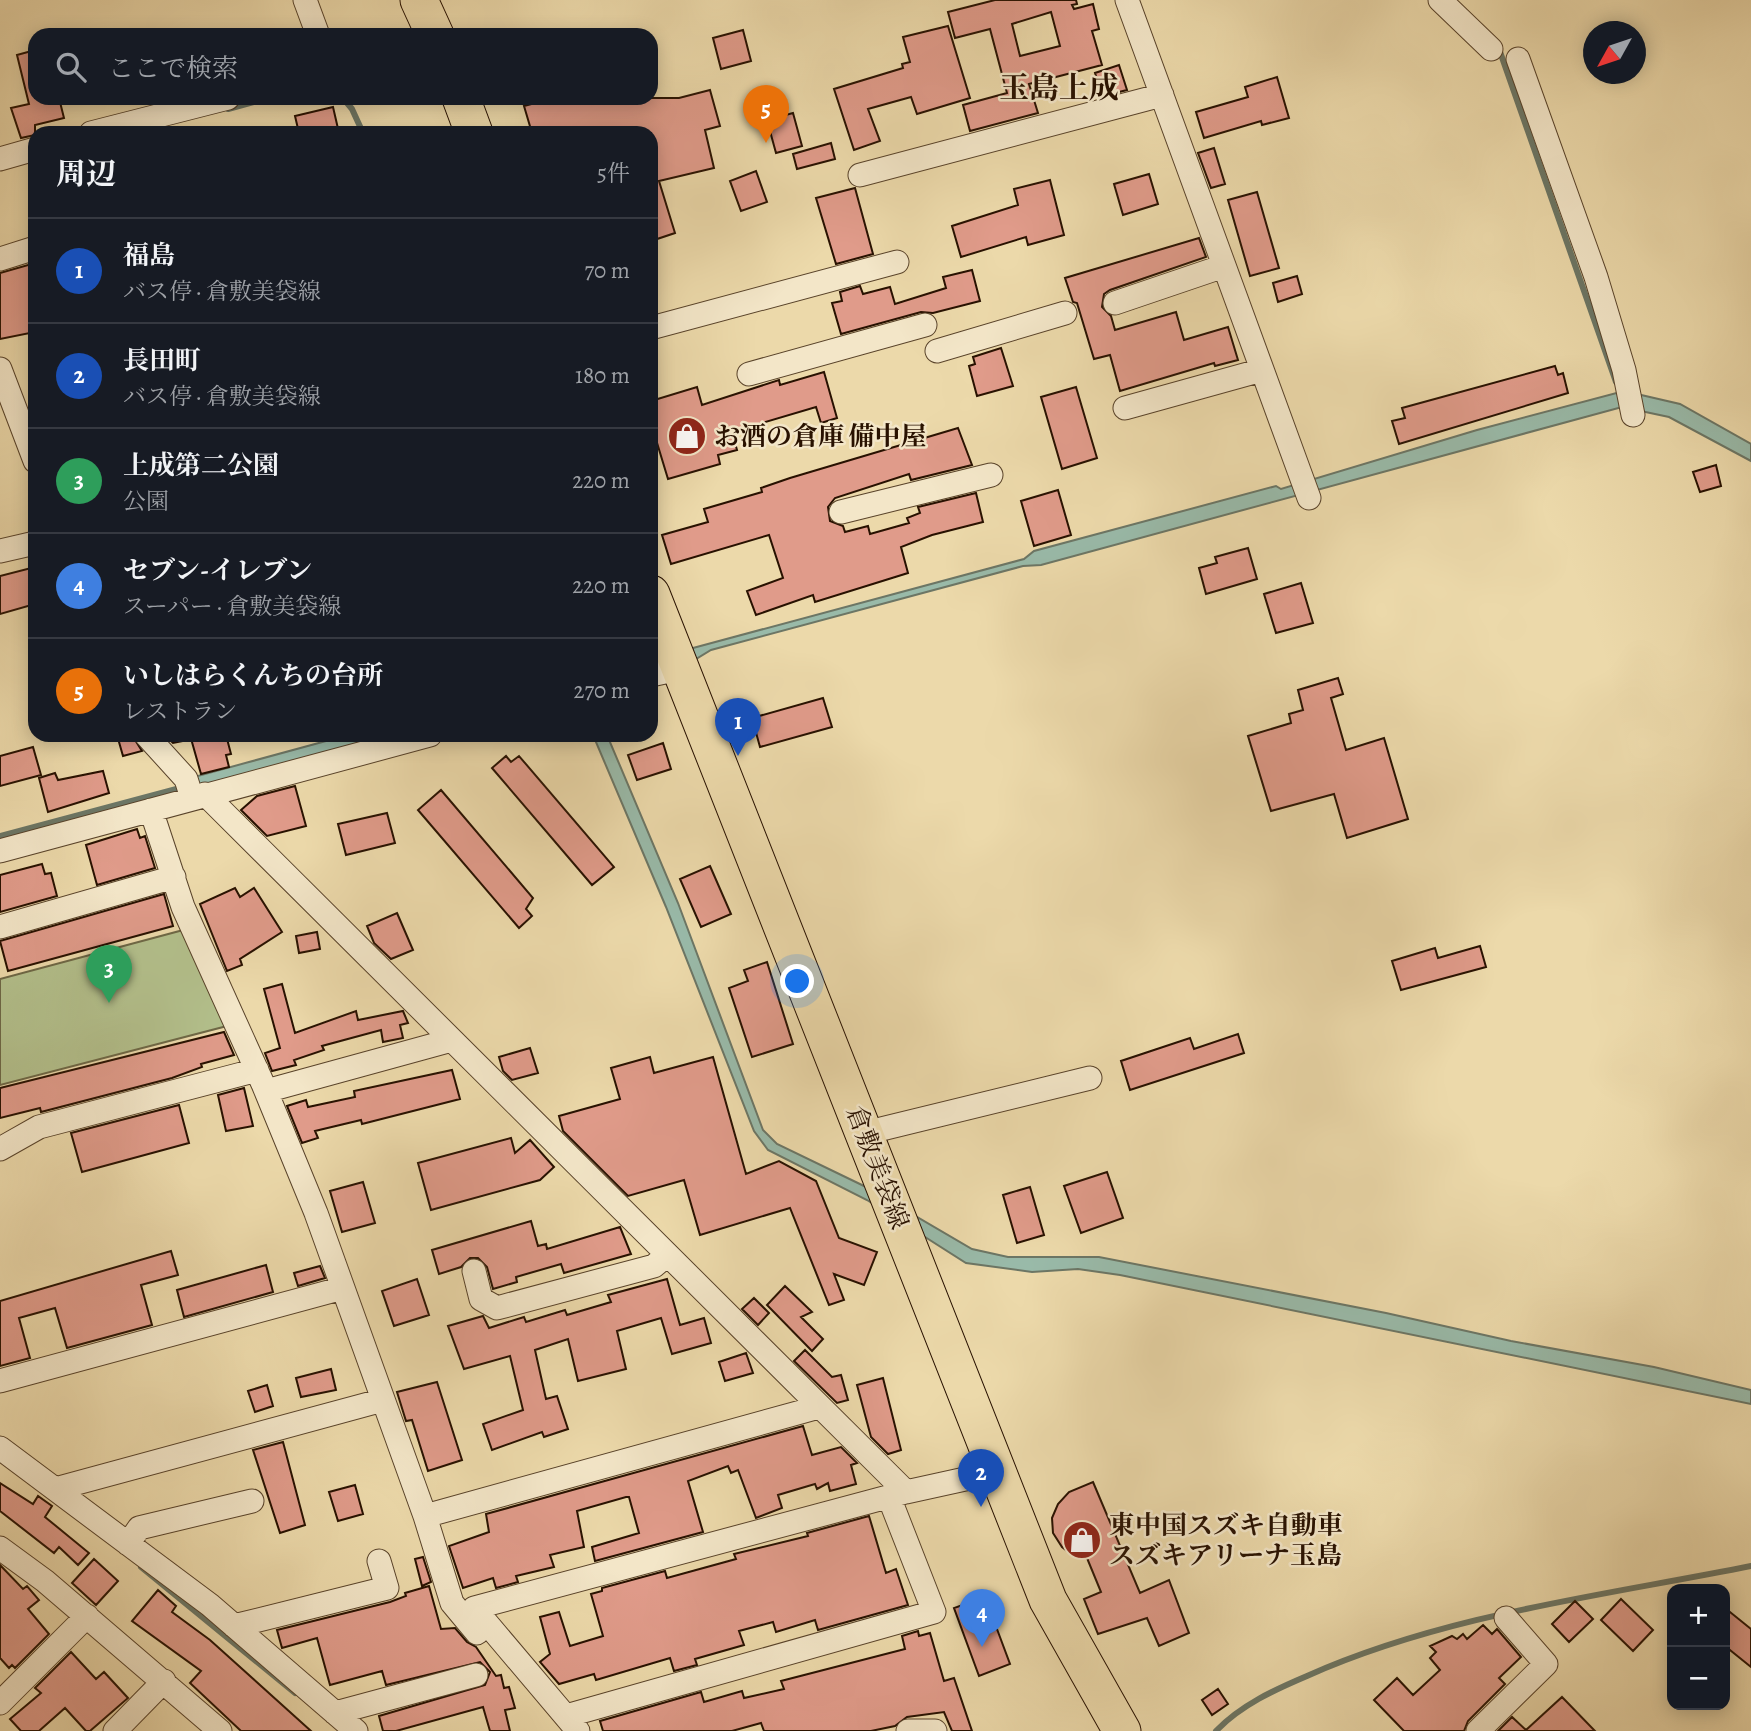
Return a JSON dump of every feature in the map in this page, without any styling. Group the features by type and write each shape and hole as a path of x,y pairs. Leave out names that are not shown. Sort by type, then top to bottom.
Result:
{"main road":[{"path":"419,0 432,28"},
{"path":"464,105 471,126"},
{"name":"倉敷美袋線","path":"658,633 665,672 865,1133 1048,1600 1122,1731"}],"street":[{"path":"305,0 315,28"},
{"path":"1127,0 1309,498"},
{"path":"1440,0 1491,49"},
{"path":"1518,59 1596,277 1628,387 1632,414"},
{"path":"860,174 1161,95"},
{"path":"118,126 201,105"},
{"path":"0,159 28,151"},
{"path":"0,259 28,250"},
{"path":"658,326 897,262"},
{"path":"1115,303 1224,266"},
{"path":"937,351 1065,313"},
{"path":"749,374 925,325"},
{"path":"0,369 28,443"},
{"path":"1125,408 1262,370"},
{"path":"841,512 991,475"},
{"path":"0,551 28,545"},
{"path":"152,742 193,791 452,1040 819,1407 898,1495 934,1612 568,1726"},
{"path":"0,851 151,810 193,791 400,742"},
{"path":"151,810 183,907 262,1080 316,1213 425,1516 452,1603 568,1726"},
{"path":"0,926 174,877"},
{"path":"0,1149 39,1127 452,1040"},
{"path":"865,1133 1090,1078"},
{"path":"474,1271 481,1299 497,1308 654,1266 667,1255"},
{"path":"0,1381 343,1288"},
{"path":"55,1489 383,1400"},
{"path":"425,1516 819,1407"},
{"path":"0,1448 234,1626 356,1731"},
{"path":"568,1726 474,1608 898,1495 997,1472"},
{"path":"128,1544 139,1528 252,1501"},
{"path":"0,1548 88,1616 220,1731"},
{"path":"234,1626 387,1588 379,1562"},
{"path":"0,1703 88,1616"},
{"path":"1478,1731 1546,1664 1506,1618"},
{"path":"335,1713 476,1675"},
{"path":"116,1731 164,1681"},
{"path":"908,1731 934,1731"}],"green space":[{"path":"187,929 227,1026 0,1085 0,979"}],"shaded area":[{"path":"1624,391 1680,404 1751,444 1751,461 1669,417 1622,407 1041,565 1023,566 711,650 696,659 658,667 658,654 693,648 1024,559 1034,551 1276,486 1281,489 1477,430"},
{"path":"322,742 372,742 203,788 194,777"},
{"path":"596,742 610,742 678,903 763,1130 777,1144 864,1186 972,1249 1008,1257 1099,1257 1386,1313 1511,1341 1654,1367 1751,1390 1751,1404 1120,1275 1078,1269 1032,1272 966,1263 867,1200 768,1150 754,1131 666,907"}],"building":[{"path":"995,0 1076,0 1077,4 1072,5 1074,9 1093,4 1099,29 1092,31 1102,65 1029,84 1038,113 970,131 963,105 1007,93 990,29 955,38 948,12","holes":["1051,12 1060,46 1020,56 1012,24"]},
{"path":"948,26 970,98 917,114 911,97 868,109 880,141 854,150 834,89 903,68 902,64 910,62 903,37"},
{"path":"743,30 751,61 721,69 713,38"},
{"path":"28,52 28,100 17,55"},
{"path":"1119,65 1127,90 1103,96 1095,73"},
{"path":"1277,77 1289,118 1262,125 1261,121 1204,138 1196,112 1248,97 1245,87"},
{"path":"710,90 720,126 705,130 714,168 659,181 675,233 658,239 658,126 530,126 524,106 658,105 658,98 679,98"},
{"path":"28,104 61,105 64,118 28,126 28,136 21,138 11,108"},
{"path":"333,107 337,126 297,126 295,116"},
{"path":"793,113 802,146 776,153 767,120"},
{"path":"831,143 835,159 797,169 793,154"},
{"path":"1214,148 1225,184 1211,188 1198,153"},
{"path":"756,171 767,202 741,211 730,181"},
{"path":"1149,174 1158,204 1123,215 1114,184"},
{"path":"1050,180 1064,235 1028,245 1026,237 961,257 952,226 1018,205 1014,189"},
{"path":"855,188 873,254 836,264 816,198"},
{"path":"1257,192 1279,268 1250,276 1228,200"},
{"path":"1199,238 1206,257 1110,290 1104,294 1102,307 1111,316 1115,330 1176,312 1184,340 1228,327 1238,360 1215,366 1214,363 1120,391 1110,355 1094,359 1077,303 1073,302 1065,278"},
{"path":"28,265 28,333 0,339 0,273"},
{"path":"972,270 980,301 933,313 921,312 841,334 832,303 842,301 840,292 860,286 863,294 890,287 895,304 946,288 943,277"},
{"path":"1297,276 1302,294 1278,302 1273,283"},
{"path":"1001,348 1013,386 977,396 969,366 975,364 973,357"},
{"path":"1555,366 1558,375 1563,373 1568,393 1399,444 1392,421 1405,418 1402,408"},
{"path":"824,372 837,418 821,423 816,407 732,432 737,450 718,455 720,464 668,479 658,446 658,399 697,387 702,405 779,380 780,385"},
{"path":"1076,387 1097,458 1062,469 1041,397"},
{"path":"958,428 972,465 911,480 909,474 835,498 828,507 830,521 843,526 845,532 868,526 870,534 909,523 907,518 920,513 918,507 976,493 983,522 932,535 901,547 908,573 815,602 813,595 756,615 747,591 783,578 769,535 671,564 662,535 708,522 704,509 762,492 761,488 790,478"},
{"path":"1716,465 1721,486 1700,492 1693,472"},
{"path":"1058,490 1071,535 1034,546 1021,501"},
{"path":"1248,548 1257,579 1206,594 1199,568 1217,563 1215,557"},
{"path":"28,569 28,606 0,614 0,576"},
{"path":"1301,583 1313,623 1276,633 1264,594"},
{"path":"1338,678 1343,694 1331,698 1346,750 1384,738 1408,819 1347,838 1334,794 1271,811 1248,736 1291,723 1289,714 1303,710 1298,690"},
{"path":"823,698 832,727 760,747 752,718"},
{"path":"119,742 136,742 142,751 123,756"},
{"path":"192,742 228,742 231,754 226,755 229,767 201,774"},
{"path":"663,743 671,769 637,780 628,755"},
{"path":"33,747 41,775 0,786 0,756"},
{"path":"506,756 511,762 519,756 614,867 592,885 492,768"},
{"path":"103,771 109,793 48,812 39,778 55,773 58,780"},
{"path":"295,786 306,826 267,836 241,810 257,796"},
{"path":"441,790 533,898 526,909 532,916 519,928 418,810"},
{"path":"387,813 395,843 346,855 338,824"},
{"path":"137,829 140,838 145,836 155,868 97,885 86,845"},
{"path":"42,864 45,874 51,873 57,896 0,912 0,875"},
{"path":"710,866 731,914 701,927 680,879"},
{"path":"235,888 240,897 254,888 282,932 240,959 242,965 227,971 200,904"},
{"path":"164,894 173,926 8,971 0,941"},
{"path":"397,913 413,950 391,959 374,943 367,926"},
{"path":"317,932 320,949 299,953 296,936"},
{"path":"1480,946 1486,967 1401,990 1392,961 1435,948 1438,958"},
{"path":"767,962 793,1044 752,1057 729,988 748,981 744,970"},
{"path":"282,984 295,1033 356,1011 358,1020 403,1011 408,1023 400,1025 403,1038 383,1042 381,1030 322,1046 324,1050 294,1060 296,1065 272,1071 265,1053 280,1048 264,989"},
{"path":"224,1032 234,1055 201,1064 202,1067 172,1078 41,1112 40,1108 0,1118 0,1088"},
{"path":"1238,1034 1244,1053 1130,1090 1121,1061 1190,1038 1194,1049"},
{"path":"530,1048 538,1073 512,1080 503,1071 499,1057"},
{"path":"650,1057 654,1073 713,1057 746,1174 779,1161 816,1181 839,1238 877,1252 864,1285 834,1274 844,1300 829,1305 790,1208 700,1235 684,1180 628,1196 563,1131 559,1116 620,1099 611,1068"},
{"path":"452,1070 460,1099 362,1124 361,1120 315,1131 318,1138 302,1143 287,1106 306,1100 308,1107 355,1097 354,1091"},
{"path":"244,1088 253,1126 226,1131 218,1095"},
{"path":"179,1105 189,1143 82,1172 71,1133"},
{"path":"511,1138 515,1153 530,1140 554,1167 540,1180 431,1210 418,1163"},
{"path":"1107,1172 1123,1218 1081,1233 1064,1186"},
{"path":"363,1182 375,1223 342,1232 330,1191"},
{"path":"1030,1187 1044,1235 1017,1243 1003,1195"},
{"path":"531,1221 538,1246 546,1244 547,1249 620,1227 631,1254 564,1273 561,1264 516,1277 517,1282 493,1289 487,1267 478,1258 470,1258 461,1267 439,1274 432,1250"},
{"path":"171,1251 178,1275 141,1285 152,1325 67,1348 55,1308 19,1318 30,1358 0,1366 0,1301"},
{"path":"266,1265 273,1292 184,1317 177,1290"},
{"path":"320,1266 325,1278 298,1286 294,1273"},
{"path":"417,1279 429,1315 394,1326 382,1291"},
{"path":"667,1279 680,1325 704,1318 711,1343 672,1354 661,1318 617,1331 626,1369 578,1381 568,1339 535,1350 546,1399 557,1396 568,1429 544,1437 542,1432 492,1450 483,1424 523,1410 510,1356 464,1369 448,1326 483,1316 489,1328 524,1317 526,1322 565,1310 567,1315 611,1302 608,1295"},
{"path":"785,1286 812,1312 801,1317 823,1339 812,1351 767,1305"},
{"path":"754,1298 769,1313 758,1325 742,1309"},
{"path":"805,1350 832,1377 841,1375 848,1400 837,1403 794,1361"},
{"path":"746,1353 753,1373 725,1381 719,1362"},
{"path":"331,1369 336,1390 301,1397 296,1378"},
{"path":"883,1378 901,1450 888,1454 871,1437 857,1385"},
{"path":"437,1382 462,1460 428,1471 412,1420 406,1421 397,1392"},
{"path":"267,1385 273,1406 255,1412 248,1391"},
{"path":"803,1426 812,1455 841,1447 857,1463 851,1465 856,1484 830,1491 828,1483 817,1489 815,1484 778,1495 782,1508 756,1518 738,1470 731,1473 728,1466 688,1481 703,1532 595,1561 592,1547 639,1533 629,1497 626,1497 577,1511 584,1547 550,1555 554,1567 516,1576 518,1582 496,1588 493,1578 463,1588 449,1546 489,1532 486,1514"},
{"path":"283,1442 305,1525 280,1533 253,1450"},
{"path":"1093,1482 1140,1593 1169,1580 1189,1633 1159,1646 1147,1618 1098,1634 1084,1599 1101,1592 1087,1558 1075,1557 1062,1547 1053,1533 1052,1518 1058,1504 1069,1492"},
{"path":"0,1483 33,1504 38,1496 52,1506 45,1517 89,1553 78,1565 59,1547 54,1553 0,1511"},
{"path":"355,1485 363,1514 338,1521 329,1492"},
{"path":"869,1516 886,1573 896,1569 908,1605 818,1630 815,1620 776,1632 773,1622 739,1631 744,1645 695,1659 697,1665 674,1671 670,1658 596,1680 594,1674 559,1684 540,1662 550,1654 540,1617 559,1612 570,1646 603,1636 591,1594 602,1591 602,1588 665,1571 667,1578 736,1559 734,1554 808,1536 807,1533"},
{"path":"423,1557 431,1582 422,1586 415,1559"},
{"path":"94,1559 118,1581 96,1605 72,1583"},
{"path":"0,1565 23,1589 27,1586 39,1600 28,1609 49,1634 15,1668 12,1665 9,1668 0,1658"},
{"path":"429,1586 441,1629 455,1628 467,1642 476,1647 496,1676 501,1675 504,1688 509,1687 515,1708 505,1710 510,1731 490,1731 483,1707 396,1731 383,1731 379,1716 485,1685 490,1672 480,1662 386,1685 382,1671 330,1685 317,1638 282,1648 277,1630 390,1602 406,1596 405,1593"},
{"path":"158,1590 176,1606 172,1612 210,1640 311,1731 241,1731 190,1683 201,1671 132,1621"},
{"path":"985,1597 1010,1664 979,1676 954,1608"},
{"path":"1621,1599 1653,1630 1633,1651 1601,1620"},
{"path":"1575,1601 1593,1619 1569,1642 1552,1624"},
{"path":"1730,1612 1751,1629 1751,1667 1730,1650"},
{"path":"1483,1625 1492,1634 1497,1629 1521,1657 1499,1678 1505,1684 1468,1721 1464,1731 1404,1731 1374,1700 1397,1678 1413,1695 1440,1670 1430,1658 1436,1652 1430,1646 1452,1636 1457,1639 1463,1634 1467,1639"},
{"path":"918,1631 919,1636 930,1633 944,1681 954,1678 972,1731 952,1731 944,1712 907,1717 895,1726 871,1731 764,1731 761,1723 732,1731 603,1731 600,1721 701,1692 704,1702 742,1691 744,1698 784,1689 781,1681 905,1649 902,1636"},
{"path":"71,1652 96,1679 104,1672 128,1698 90,1731 86,1731 65,1708 39,1731 21,1731 10,1719 41,1693 35,1688"},
{"path":"1218,1689 1228,1704 1212,1715 1202,1700"},
{"path":"1562,1697 1595,1731 1498,1731 1512,1717 1526,1730"}],"waterway":[{"path":"1498,46 1616,382"},
{"path":"228,109 243,105"},
{"path":"349,105 360,126"},
{"path":"0,836 184,787"},
{"path":"1216,1731 1247,1706 1282,1687 1360,1655 1414,1637 1525,1609 1751,1566"},
{"path":"141,1567 295,1693"}],"place":[{"name":"いしはらくんちの台所","path":"766,143"},
{"name":"お酒の倉庫 備中屋","path":"687,436"},
{"name":"福島","path":"738,756"},
{"name":"上成第二公園","path":"109,1003"},
{"name":"長田町","path":"981,1507"},
{"name":"東中国スズキ自動車 スズキアリーナ玉島","path":"1082,1540"},
{"name":"セブン-イレブン","path":"982,1647"}],"district":[{"name":"玉島上成","path":"1059,88"}]}
